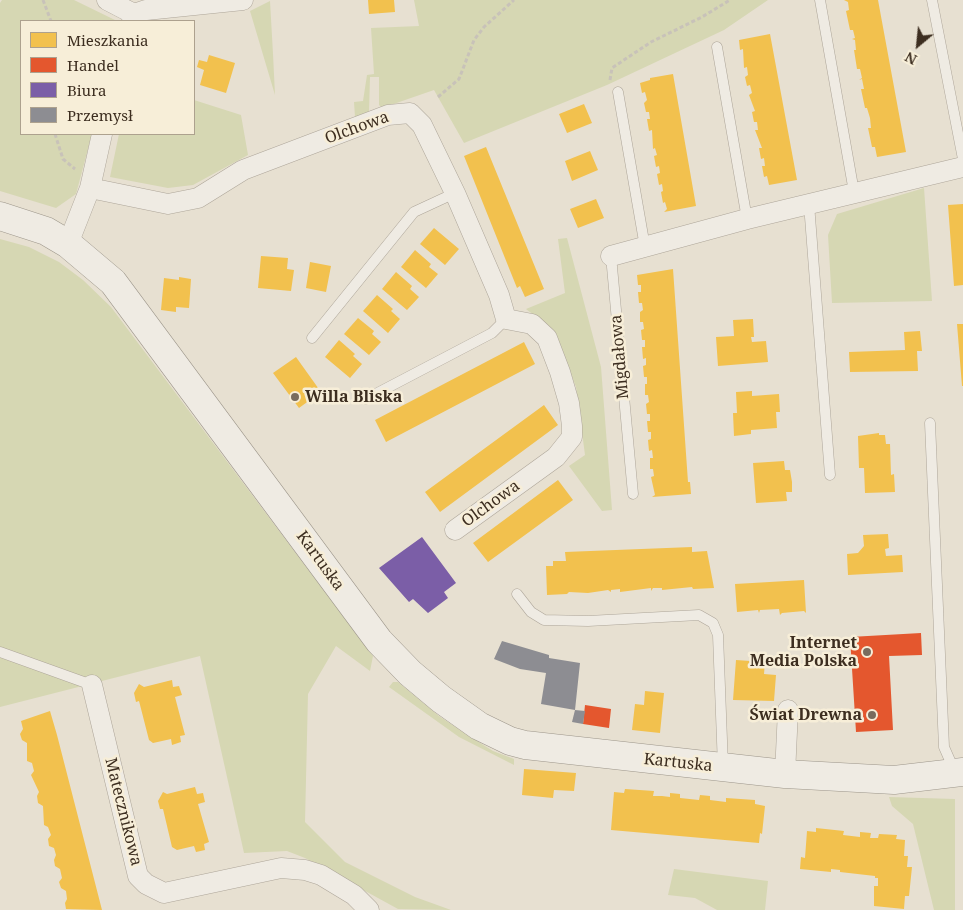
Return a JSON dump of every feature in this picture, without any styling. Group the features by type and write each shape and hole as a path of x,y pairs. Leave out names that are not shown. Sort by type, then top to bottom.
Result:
{"street":[{"path":"107,0 133,18 146,10 243,0"},
{"name":"Olchowa","path":"91,183 168,204 198,198 243,170 388,115 410,113 422,125 455,193 498,295 506,319 532,324 547,338 569,403 572,437 556,457 455,530"},
{"path":"68,244 91,183 102,135"},
{"name":"Migdałowa","path":"611,256 747,218 963,167"},
{"name":"Kartuska","path":"0,216 46,231 68,244 100,269 126,298 379,641 410,673 463,716 495,734 525,745 786,774 894,780 961,779"},
{"name":"Matecznikowa","path":"92,685 138,876 146,884 164,893 281,868 305,870 321,875 354,895 369,910"},
{"path":"786,774 788,710"}],"lane":[{"path":"820,0 854,192"},
{"path":"932,0 963,160"},
{"path":"717,47 747,218"},
{"path":"618,92 645,247"},
{"path":"312,338 414,212 455,193"},
{"path":"809,204 830,475"},
{"name":"Migdałowa","path":"611,256 633,494"},
{"path":"366,399 492,333 506,319"},
{"name":"Kartuska","path":"930,423 944,747 961,779"},
{"name":"Kartuska","path":"517,594 531,612 544,620 588,621 699,615 713,623 718,635 723,768"},
{"name":"Matecznikowa","path":"0,652 92,685"}],"path":[{"path":"43,0 51,20"},
{"path":"438,97 459,79 474,40 484,27 514,0"},
{"path":"618,92 610,82 609,76 612,68 651,42 702,17 730,0"},
{"path":"55,135 63,159 91,183"}],"green space":[{"path":"2,0 74,0 115,20 20,20 20,135 92,135 76,194 56,208 0,191 0,3"},
{"path":"414,0 768,0 724,30 607,85 464,143 434,90 382,108 379,105 379,77 370,77 369,112 355,117 354,102 363,101 367,75 374,74 371,28 419,26"},
{"path":"270,1 273,54 275,95 250,11"},
{"path":"195,100 241,115 248,155 193,185 168,188 110,177 119,135 195,135"},
{"path":"924,188 932,301 832,303 828,235 837,214"},
{"path":"567,238 601,367 612,510 602,511 569,466 585,455 576,387 554,331 526,309 565,293 558,239"},
{"path":"0,239 29,247 59,262 83,280 111,307 373,656 370,671 336,646 308,694 305,822 345,862 415,897 451,910 398,909 305,858 287,851 244,853 200,656 0,707"},
{"path":"393,682 398,682 439,716 469,736 493,751 514,759 514,765 459,737 389,687"},
{"path":"889,797 955,799 955,910 934,910 913,824 892,806"},
{"path":"674,869 768,881 765,910 717,910 695,898 668,895"}],"building: Mieszkania":[{"path":"368,0 394,0 395,12 369,14"},
{"path":"844,0 878,0 906,152 877,157 875,147 872,147 868,128 871,128 870,118 867,108 865,108 861,89 864,89 862,79 859,80 862,78 860,69 857,69 854,50 856,50 855,40 852,39 855,38 853,30 850,30 846,11 849,10 848,2"},
{"path":"770,34 797,180 769,185 767,176 764,177 762,166 765,166 764,158 761,159 759,148 762,148 755,130 758,130 757,122 754,122 752,112 755,111 749,95 752,93 750,85 747,86 745,77 748,75 747,67 744,68 743,49 740,50 739,40"},
{"path":"209,55 235,63 226,93 200,85 204,70 197,67 199,60 207,62"},
{"path":"673,74 696,206 664,212 667,209 665,202 663,203 662,184 659,185 657,174 660,173 659,166 656,167 654,156 657,155 655,148 653,149 652,130 649,131 647,119 650,119 649,112 646,112 644,103 647,100 645,92 642,93 640,83 650,80 650,78"},
{"path":"584,104 592,123 567,133 559,114"},
{"path":"486,147 544,289 525,297 520,286 517,288 464,156"},
{"path":"590,151 598,170 572,181 565,161"},
{"path":"596,199 604,218 578,228 570,209"},
{"path":"963,204 963,285 954,286 948,205"},
{"path":"434,228 459,249 445,265 420,244"},
{"path":"415,250 431,264 429,267 438,274 426,288 401,267"},
{"path":"261,256 288,258 287,269 294,270 291,291 258,288"},
{"path":"310,262 331,266 326,292 306,288"},
{"path":"673,269 688,482 690,482 691,494 652,497 655,495 651,477 654,476 653,469 650,469 650,458 653,458 652,450 649,451 648,440 651,439 651,432 648,432 647,421 650,421 650,414 647,414 646,404 649,402 648,395 645,395 645,384 647,384 647,377 644,377 643,366 646,365 646,358 643,359 642,347 645,347 645,340 642,340 641,330 644,329 643,322 640,322 640,312 643,310 642,303 639,303 638,292 641,292 641,285 638,285 637,275"},
{"path":"396,272 412,286 410,289 419,297 407,310 382,289"},
{"path":"179,277 191,279 189,308 176,307 176,312 161,310 164,278 179,280"},
{"path":"377,295 393,309 391,311 400,319 388,333 363,311"},
{"path":"358,318 374,331 372,334 381,342 369,355 344,334"},
{"path":"753,319 754,337 751,337 752,342 766,341 768,362 718,366 716,337 734,336 733,320"},
{"path":"957,324 963,324 963,386 962,386"},
{"path":"920,331 922,351 917,351 918,371 850,372 849,352 905,350 904,332"},
{"path":"339,340 355,354 353,356 362,364 350,378 325,357"},
{"path":"524,342 535,364 386,442 375,420"},
{"path":"296,357 321,392 299,408 273,373"},
{"path":"752,391 752,396 779,394 780,412 776,412 777,428 751,430 751,434 734,436 733,413 737,413 736,392"},
{"path":"544,405 558,425 440,512 425,492"},
{"path":"879,433 879,435 885,435 886,444 890,444 891,475 894,474 895,492 865,493 864,468 859,468 858,436"},
{"path":"784,461 785,470 790,470 792,482 792,492 786,492 787,501 756,503 753,463"},
{"path":"558,480 573,500 488,562 473,543"},
{"path":"888,534 889,548 885,549 886,556 902,555 903,572 848,575 847,554 858,553 864,546 863,535"},
{"path":"692,547 692,552 707,551 714,588 693,589 692,587 662,590 662,588 653,588 651,591 651,588 620,592 620,589 611,590 611,592 608,590 547,595 546,566 553,566 553,561 566,561 565,552"},
{"path":"804,580 806,613 804,611 782,613 780,615 779,609 760,610 759,613 758,610 737,612 735,584"},
{"path":"736,660 765,662 764,674 776,675 774,701 733,700"},
{"path":"172,680 173,687 179,686 182,695 175,697 185,735 180,736 181,742 172,745 171,739 153,743 149,740 139,701 136,702 134,693 139,684 144,687"},
{"path":"645,691 664,693 660,733 632,730 635,704 644,705"},
{"path":"50,711 102,910 66,909 66,891 61,888 59,882 62,878 60,869 55,866 54,860 56,855 54,848 49,846 48,839 51,835 48,827 44,825 43,806 38,803 37,796 39,792 31,775 34,771 32,763 27,761 27,743 22,740 20,734 23,729 21,721"},
{"path":"524,769 576,773 574,791 554,790 553,798 522,795"},
{"path":"195,787 197,794 203,793 205,802 198,804 209,842 204,844 205,850 196,852 194,846 177,850 172,847 163,809 160,809 158,801 163,792 167,794"},
{"path":"625,789 654,791 653,796 670,797 670,793 680,794 680,798 699,800 700,795 710,796 710,800 726,802 726,798 755,800 755,804 765,806 762,834 760,833 759,843 611,830 614,792 624,793"},
{"path":"816,828 844,831 843,835 860,837 860,832 871,833 870,838 878,838 879,834 897,835 896,839 905,840 904,856 908,856 907,867 912,867 909,896 905,896 904,909 874,906 874,886 878,886 878,878 875,878 875,876 840,872 840,870 831,869 831,872 800,869 801,857 805,858 807,831 816,832"}],"building: Handel":[{"path":"921,633 922,655 889,656 893,730 856,732 850,637"},
{"path":"585,705 611,709 609,728 583,724"}],"building: Biura":[{"path":"422,537 456,583 444,592 448,598 428,613 413,599 409,602 379,568"}],"building: Przemysł":[{"path":"502,641 549,655 549,658 580,663 575,710 541,704 546,673 520,669 494,659"},
{"path":"575,710 585,711 583,724 572,722"}],"place":[{"name":"Willa Bliska","path":"295,397"},
{"name":"Internet Media Polska","path":"867,652"},
{"name":"Świat Drewna","path":"872,715"}]}
